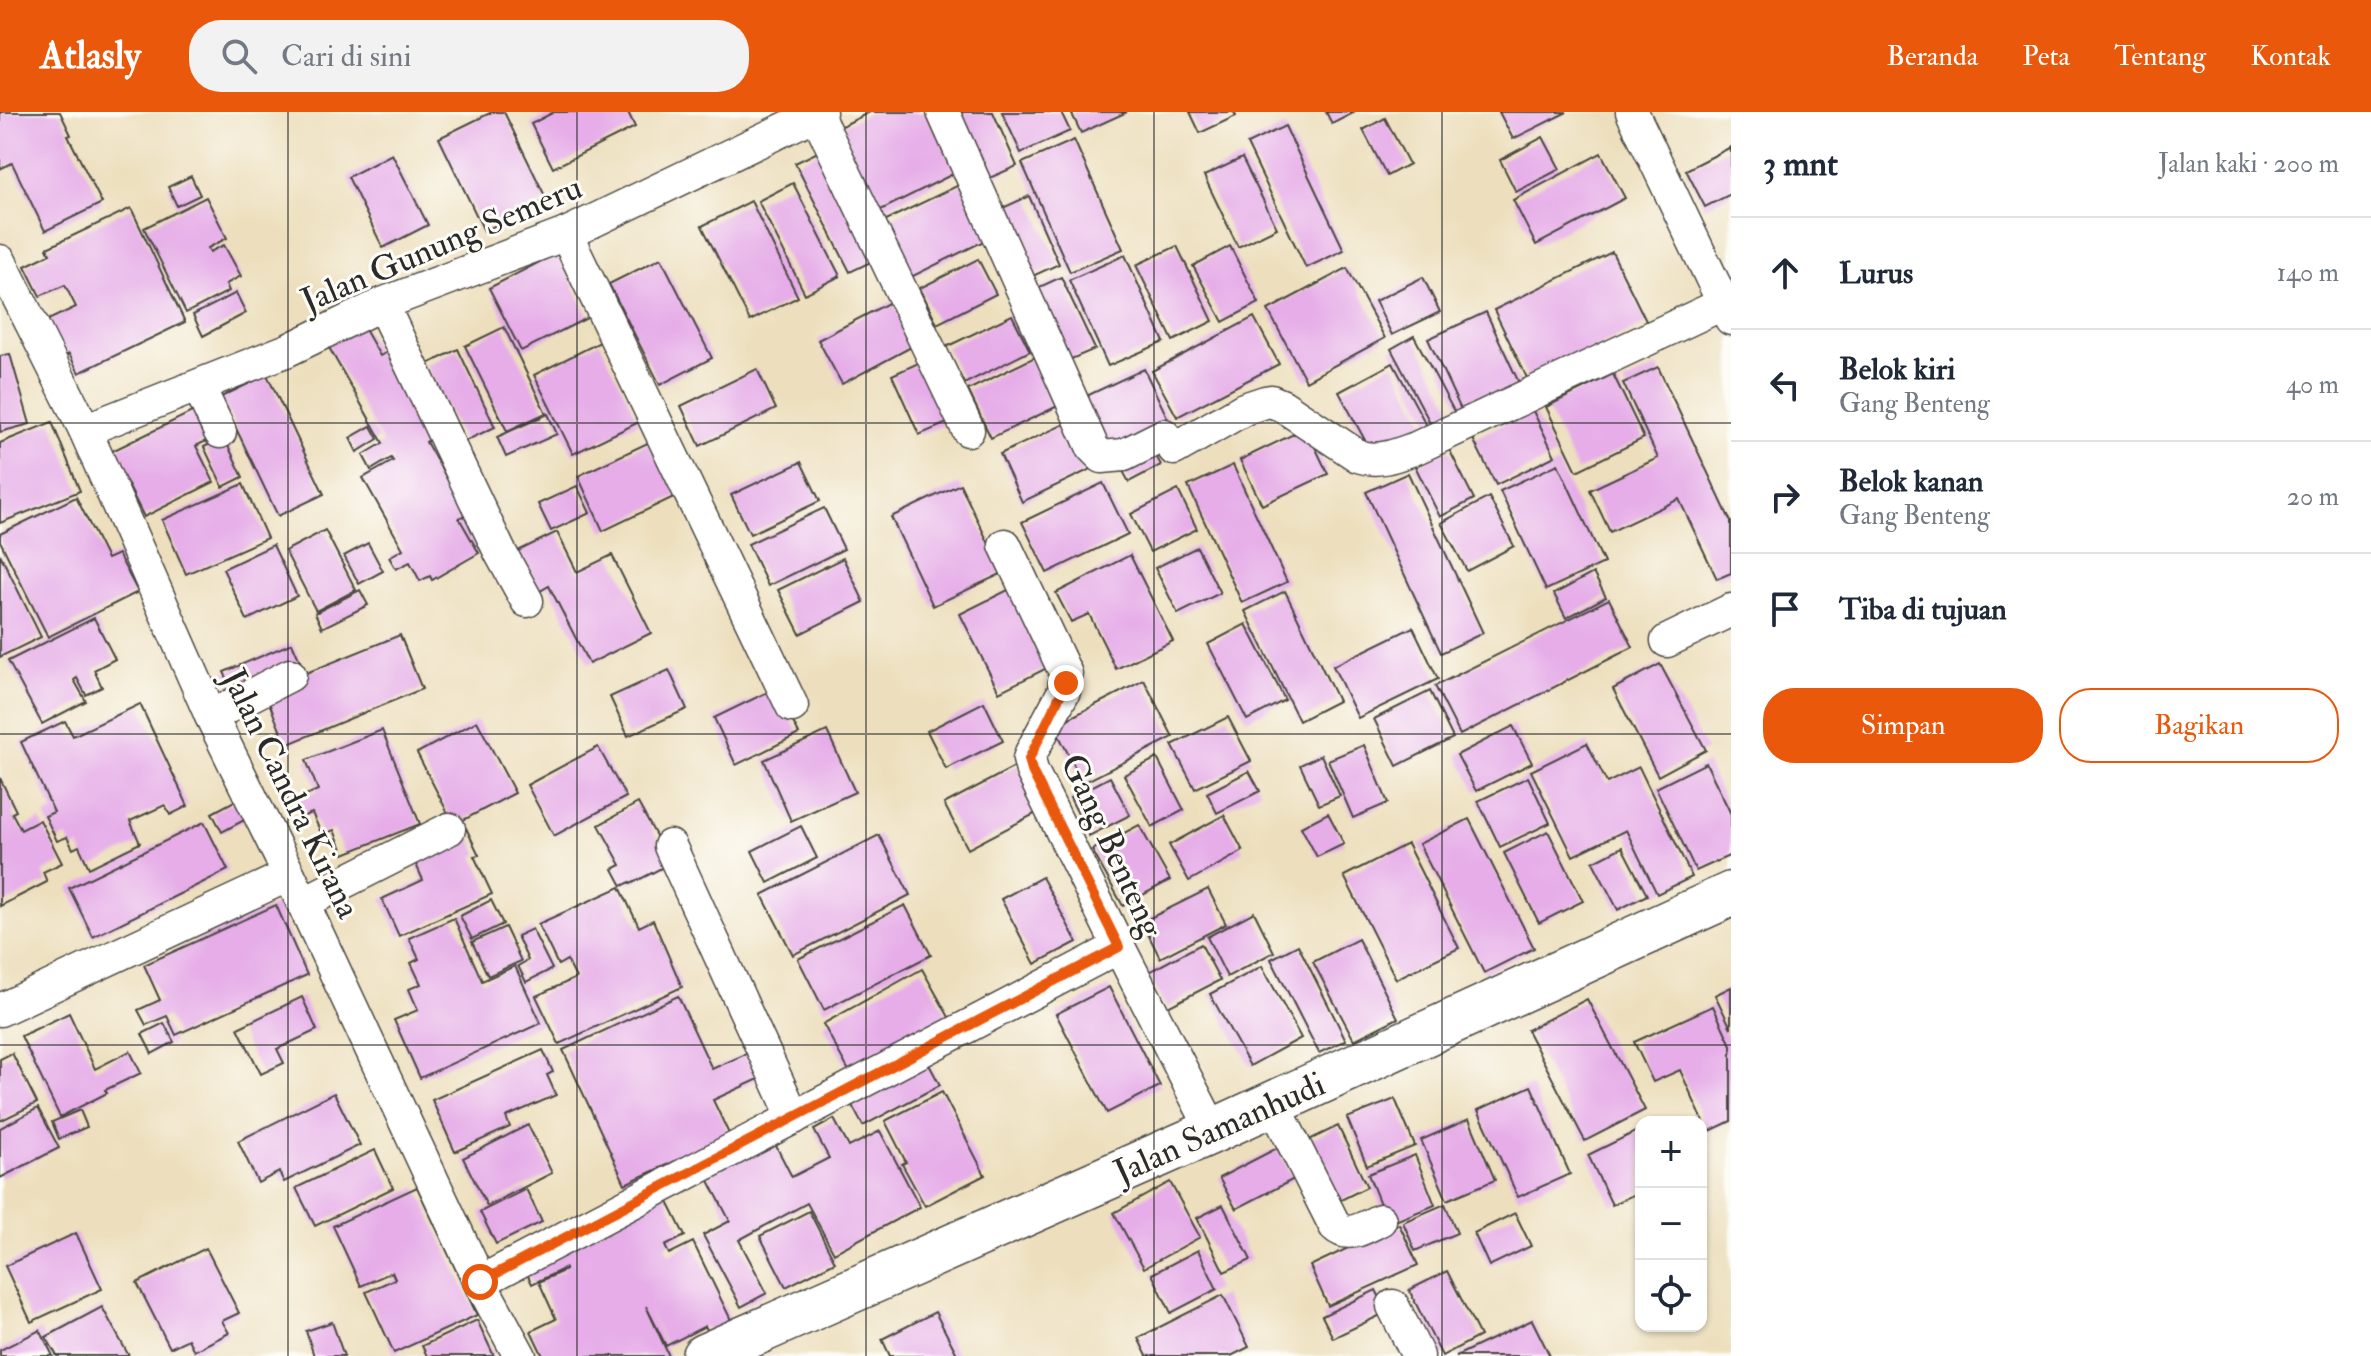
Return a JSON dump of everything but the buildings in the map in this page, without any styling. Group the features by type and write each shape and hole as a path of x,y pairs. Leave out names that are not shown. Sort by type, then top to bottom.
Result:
{"street":[{"path":"943,112 1093,448 1102,457 1124,455 1164,435 1174,449 1244,409 1271,401 1369,460 1416,448 1729,307 1632,112"},
{"path":"818,113 968,430"},
{"name":"Jalan Gunung Semeru","path":"85,430 288,350 382,304 566,234 818,113"},
{"path":"566,234 792,706"},
{"name":"Jalan Candra Kirana","path":"0,261 13,319 85,430 211,716 296,889 480,1282 520,1356"},
{"path":"382,304 500,552 527,601"},
{"path":"199,387 220,432"},
{"name":"Gang Benteng","path":"1005,545 1066,674 1064,691 1031,753 1031,765 1213,1131"},
{"path":"1667,641 1731,610"},
{"path":"211,716 290,675"},
{"path":"0,1010 449,829"},
{"path":"670,846 794,1118"},
{"name":"Jalan Samanhudi","path":"704,1356 1213,1131 1731,894"},
{"path":"480,1282 1119,947"},
{"path":"1273,1103 1335,1226 1342,1232 1351,1233 1380,1220"},
{"path":"1393,1306 1418,1356"}],"route":[{"path":"480,1282 1119,947 1032,771 1029,759 1066,683"}]}
